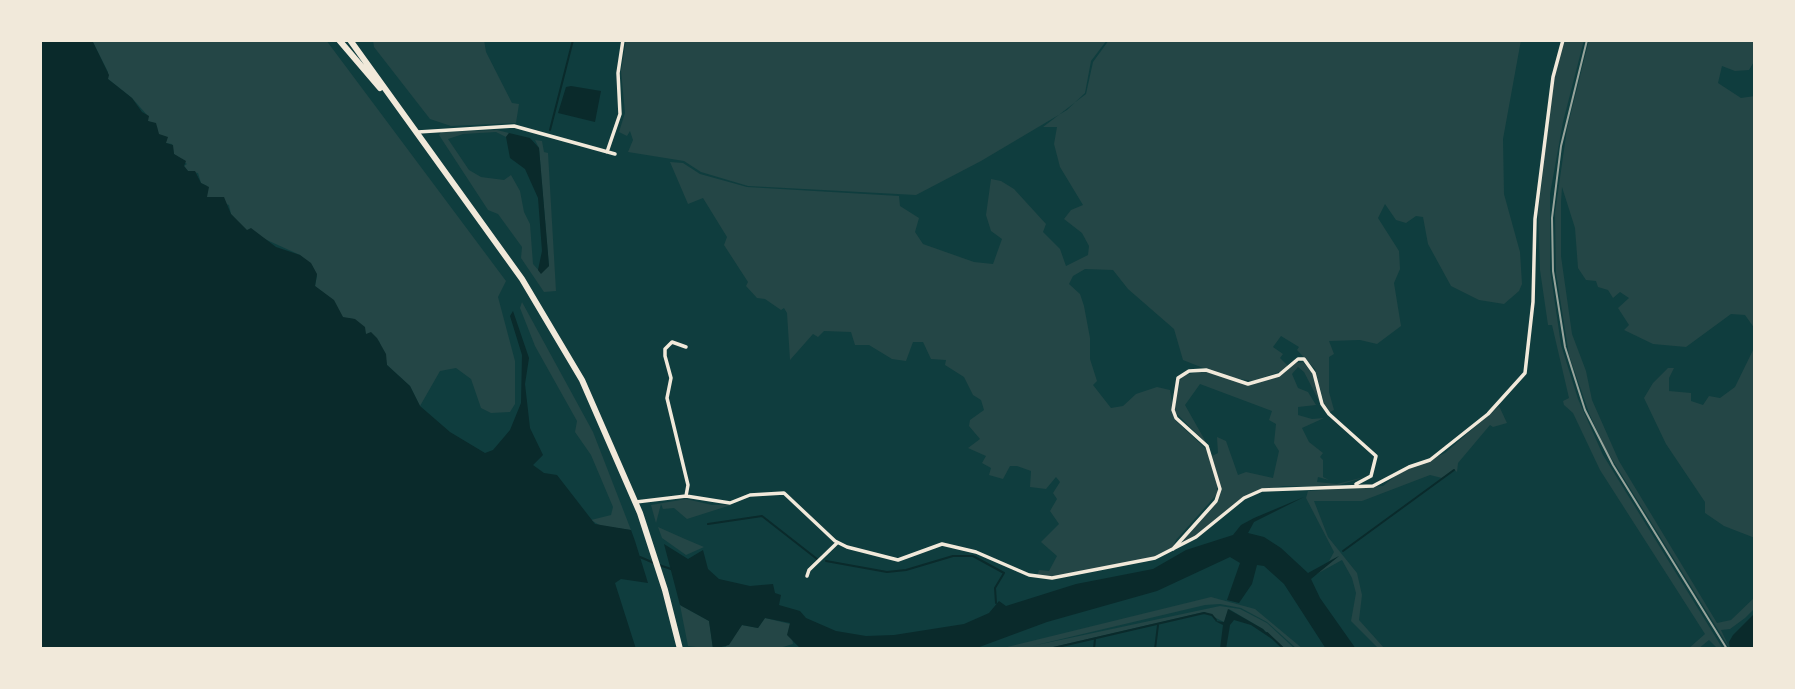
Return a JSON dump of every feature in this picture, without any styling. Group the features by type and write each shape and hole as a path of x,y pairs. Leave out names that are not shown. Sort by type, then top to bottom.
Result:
{"highway":[{"path":"338,40 404,116"},
{"path":"350,40 541,307 587,390 640,513 665,590 680,649"}],"street":[{"path":"607,152 620,114 618,73 623,40"},
{"path":"636,503 686,496 720,503 750,495 784,493 837,543 898,560 942,544 962,548 1041,578 1143,562 1172,550 1208,529 1251,494 1283,487 1308,490 1381,484 1409,467 1439,454 1506,397 1525,373 1533,302 1535,219 1553,77 1563,40"},
{"path":"416,132 514,127 615,154"},
{"path":"686,347 672,342 667,344 665,356 671,378 667,398 688,485 686,496"},
{"path":"1172,550 1179,539 1216,501 1220,489 1207,446 1176,418 1173,410 1178,378 1189,371 1206,370 1248,384 1279,375 1298,359 1304,359 1314,373 1322,404 1329,414 1376,456 1371,476 1352,485"},
{"path":"807,576 809,569 837,543"}],"shaded area":[{"path":"40,40 92,40 109,75 108,79 132,98 142,112 149,116 148,121 156,123 159,134 168,137 166,143 173,145 174,154 186,161 184,166 188,171 195,171 201,183 209,187 207,197 224,197 231,214 247,230 251,228 276,247 300,255 311,263 317,274 315,286 334,300 343,317 355,319 365,327 366,334 371,332 377,338 386,354 387,365 410,386 420,406 450,432 485,453 493,450 510,430 521,403 522,355 510,316 513,311 529,358 525,384 530,428 543,455 533,465 544,473 557,475 595,524 631,530 648,583 621,579 615,583 636,649 40,649"},
{"path":"92,40 326,40 506,281 498,297 515,361 515,404 510,412 491,413 481,408 471,379 456,368 440,371 420,406 410,386 387,365 379,341 366,335 353,319 343,318 331,299 315,286 317,276 312,266 300,255 247,231 231,214 229,205 207,197 207,186 201,183 198,173 188,171 184,166 187,164 174,154 172,144 166,143 158,134 157,127 148,121 147,115 132,98 108,79 108,72"},
{"path":"373,40 484,40 486,52 512,103 519,104 516,123 451,126 430,119 374,47"},
{"path":"626,40 1107,40 1091,61 1085,93 1067,110 981,161 916,195 748,186 701,172 684,161 628,152 633,140 630,131 627,136 619,132 625,113 621,71"},
{"path":"1109,40 1521,40 1503,139 1504,194 1520,252 1522,284 1519,291 1504,304 1479,300 1451,286 1428,244 1423,217 1416,216 1406,223 1396,220 1385,204 1378,218 1399,251 1400,269 1394,283 1401,326 1377,344 1360,340 1329,341 1334,354 1329,357 1329,392 1334,410 1330,412 1324,403 1315,369 1297,350 1299,347 1281,336 1273,347 1283,354 1280,358 1288,366 1285,370 1253,381 1226,377 1183,360 1174,329 1128,289 1113,270 1085,269 1073,276 1069,284 1080,294 1090,338 1090,359 1097,381 1093,385 1111,408 1123,406 1136,394 1157,387 1170,390 1175,420 1206,449 1217,480 1217,494 1176,540 1172,549 1155,557 1052,577 1037,576 1039,570 1049,571 1057,556 1041,542 1059,524 1050,511 1057,499 1053,493 1060,482 1056,477 1046,489 1030,487 1031,471 1017,466 1010,466 1003,479 989,475 991,468 982,463 986,456 968,448 980,439 969,426 970,420 984,410 981,400 973,395 964,377 945,365 946,360 931,359 923,342 913,342 906,361 892,359 869,345 855,345 851,332 824,331 818,337 813,334 790,360 787,313 784,308 781,310 765,299 757,298 746,286 748,282 724,245 727,237 703,198 688,204 670,162 683,163 700,174 747,187 899,196 900,206 919,218 915,232 923,244 974,262 993,264 1002,239 991,231 986,215 991,179 1001,181 1014,189 1046,224 1043,232 1060,249 1066,266 1088,255 1089,246 1082,233 1064,219 1071,210 1083,205 1060,167 1054,144 1057,127 1043,127 1086,94 1093,62"},
{"path":"1564,40 1584,40 1563,122 1550,194 1550,269 1561,345 1578,399 1603,455 1723,649 1718,649 1709,640 1698,649 1688,649 1705,634 1600,470 1573,413 1564,405 1563,401 1569,398 1552,325 1548,325 1540,270 1538,213 1554,77"},
{"path":"1589,40 1755,40 1755,60 1749,70 1735,71 1722,66 1718,83 1741,98 1755,96 1755,329 1745,315 1731,314 1686,347 1653,344 1624,330 1629,325 1618,308 1629,298 1620,292 1613,298 1608,290 1598,287 1596,281 1586,280 1578,268 1575,228 1562,187 1561,202 1561,256 1572,334 1586,371 1592,400 1619,461 1717,623 1731,620 1755,597 1755,608 1745,618 1730,629 1721,630 1730,649 1605,448 1589,413 1569,355 1556,273 1555,213 1567,129"},
{"path":"566,87 601,91 595,122 558,113"},
{"path":"497,130 509,133 506,137 496,132 463,134 448,139 469,170 481,177 504,180 511,175 520,191 524,212 530,224 533,264 541,273 549,266 539,148 535,140 542,141 544,152 548,153 556,291 544,292 521,258 522,247 498,214 488,210 439,135 441,132"},
{"path":"509,133 530,138 539,148 549,266 541,274 538,270 542,251 538,198 525,169 510,158 506,137"},
{"path":"522,302 593,432 631,530 601,526 591,520 611,515 613,507 591,455 575,432 577,421 535,346 520,308"},
{"path":"1755,346 1755,538 1724,526 1705,513 1705,502 1666,444 1644,398 1653,383 1668,368 1674,368 1669,378 1669,391 1691,393 1691,401 1703,405 1709,396 1720,398 1735,387"},
{"path":"1303,362 1315,376 1320,403 1304,372 1298,367 1292,374 1298,388 1308,392 1316,405 1298,407 1298,415 1312,419 1324,418 1302,428 1309,442 1323,453 1320,457 1323,460 1323,477 1329,480 1318,477 1317,482 1337,484 1368,476 1333,487 1283,486 1251,493 1207,528 1175,548 1209,510 1221,490 1212,456 1218,453 1217,437 1226,441 1238,475 1246,472 1273,478 1279,451 1274,443 1276,424 1269,420 1272,411 1200,384 1185,405 1207,444 1174,411 1181,376 1202,371 1250,384 1274,378 1295,363"},
{"path":"1499,406 1507,423 1493,427 1490,425 1458,463 1457,472 1454,469 1442,478 1430,475 1362,501 1314,501 1328,537 1357,573 1362,595 1359,620 1385,649 1379,649 1351,621 1356,593 1352,578 1342,560 1313,576 1339,556 1329,561 1334,552 1306,498 1308,491 1383,486 1399,473 1445,453"},
{"path":"1304,497 1254,522 1248,533 1264,537 1281,548 1308,573 1339,556 1311,579 1320,598 1356,649 1326,649 1284,584 1264,566 1257,565 1252,584 1239,603 1227,600 1240,563 1230,557 1157,591 1047,622 974,649 801,649 787,635 790,623 765,618 758,628 742,625 729,645 713,649 709,621 680,605 664,544 688,559 703,550 708,569 719,579 750,586 773,584 775,593 781,595 779,605 800,611 806,618 836,631 866,636 894,635 964,624 989,613 999,601 1006,606 1076,584 1153,569 1186,550 1233,535 1241,525 1254,518"},
{"path":"686,499 712,505 731,505 687,519 674,508 663,509 661,504 656,523 651,505"},
{"path":"658,527 704,547 686,555 662,538"},
{"path":"1211,597 1255,609 1303,649 1297,649 1267,622 1241,608 1220,604 1205,605 1032,646 1220,606 1240,609 1267,623 1295,649 1285,649 1263,629 1229,609 1224,622 1204,612 1045,649 999,649"},
{"path":"680,605 709,621 713,649 688,646"},
{"path":"1228,609 1263,629 1272,639 1251,625 1234,620 1230,625 1226,649 1220,649 1223,625 1215,621 1224,622"},
{"path":"1755,613 1755,649 1730,649 1729,642 1733,635"},
{"path":"765,618 790,624 793,644 776,649 724,649 742,625 758,628"}],"waterway":[{"path":"550,130 573,40"},
{"path":"1343,551 1454,470"},
{"path":"708,524 762,516 817,559"},
{"path":"826,561 887,572 906,570 953,556 973,556 1004,573 995,588 996,603"},
{"path":"640,557 654,563"},
{"path":"659,565 671,569"},
{"path":"1049,649 1204,613 1212,615 1216,620"},
{"path":"1155,649 1158,625"},
{"path":"1267,633 1284,649"},
{"path":"1094,649 1095,639"}],"railway":[{"path":"1587,40 1561,146 1552,218 1553,271 1565,347 1585,410 1613,465 1727,649"}]}
